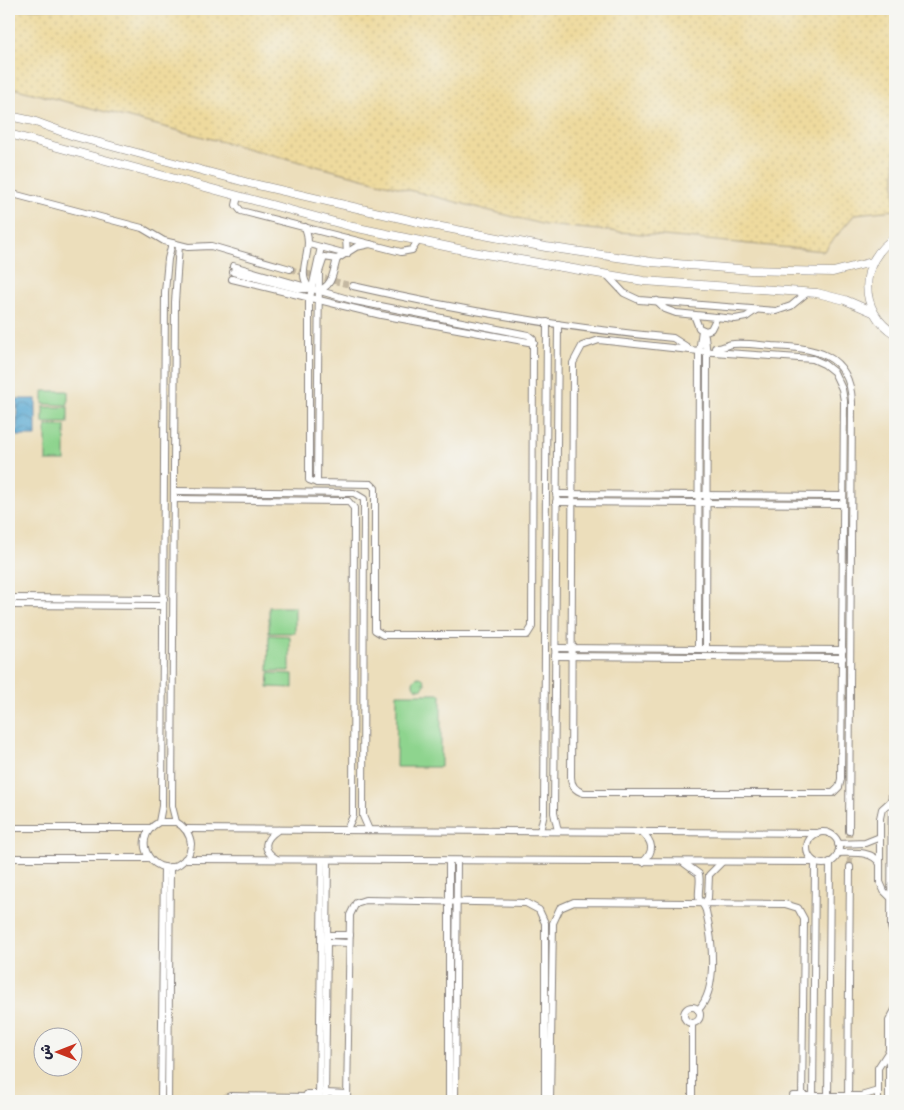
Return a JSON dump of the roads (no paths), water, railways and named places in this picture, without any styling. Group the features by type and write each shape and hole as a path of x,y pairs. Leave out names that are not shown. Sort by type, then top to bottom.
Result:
{"main road":[{"path":"9,116 33,121 74,136 249,183 430,225 546,247 652,262 750,270 833,272 872,262"},
{"path":"9,134 353,227 418,241 608,276 686,285 808,292 840,298 873,312"},
{"path":"895,238 884,247 872,262 867,287 873,312 880,322 895,334"}],"street":[{"path":"9,193 142,228 161,240 175,244 192,247 211,246 290,269"},
{"path":"238,196 236,206 239,210 346,238 406,252 412,250 418,241"},
{"path":"305,227 315,246 314,289 317,299 317,484"},
{"path":"346,238 347,254"},
{"path":"159,822 162,806 166,283 168,259 175,244"},
{"path":"175,244 172,806 176,822"},
{"path":"370,244 356,247 347,254 322,259 314,289 309,297 309,478 311,483 317,484 370,484 375,488 374,627 377,634 383,636 527,635 532,627 534,343 530,336 335,295 314,289 233,272 309,297 332,303 486,336 534,343"},
{"path":"315,246 347,254"},
{"path":"314,289 303,274 315,246"},
{"path":"314,289 329,284 334,258"},
{"path":"608,276 619,289 632,298 657,302 756,310 784,310 808,292"},
{"path":"166,283 176,283"},
{"path":"353,286 404,297 558,324 673,338 684,346 703,349 719,348 734,344 813,349 834,360 844,372 850,387 852,402 850,831"},
{"path":"332,303 335,295"},
{"path":"657,302 672,312 717,317 743,318 756,310"},
{"path":"694,315 698,327 704,331 711,329 717,317"},
{"path":"540,831 543,818 547,322"},
{"path":"558,324 554,814 558,831"},
{"path":"486,336 489,327"},
{"path":"698,649 699,495 704,331"},
{"path":"600,340 703,349 804,357 820,362 834,372 842,389 844,401 841,782 835,791 827,794 579,791 571,780 573,367 579,349 588,342 600,340"},
{"path":"703,349 706,495 706,649"},
{"path":"546,408 557,407"},
{"path":"164,430 175,430"},
{"path":"174,492 354,493 362,496 365,502 363,819 368,830"},
{"path":"556,494 843,496"},
{"path":"352,505 362,496"},
{"path":"174,499 343,501 352,505 355,512 353,816 346,829"},
{"path":"556,502 843,504"},
{"path":"355,529 365,529"},
{"path":"164,536 174,536"},
{"path":"545,584 555,584"},
{"path":"9,598 164,602"},
{"path":"9,605 164,602"},
{"path":"555,648 843,650"},
{"path":"783,650 783,657"},
{"path":"555,656 843,658"},
{"path":"162,737 173,737"},
{"path":"544,737 555,737"},
{"path":"354,760 364,761"},
{"path":"895,760 892,770 891,930 895,940"},
{"path":"892,800 881,813 880,837 881,885 892,898"},
{"path":"9,828 150,828 159,822 176,822 185,828 189,834 191,847 185,859"},
{"path":"149,858 144,843 150,828"},
{"path":"167,867 185,859 815,862 823,864 830,862 838,853 838,844 830,834 818,833 185,828"},
{"path":"279,829 268,838 265,845 268,852 279,860"},
{"path":"641,831 649,838 652,848 650,855 643,862"},
{"path":"813,1098 815,862 808,855 806,846 810,838 818,833"},
{"path":"838,844 865,843 880,837"},
{"path":"865,843 865,854"},
{"path":"838,853 865,854 875,858 880,864"},
{"path":"9,858 149,858 167,867"},
{"path":"319,1101 322,1094 328,938 325,860"},
{"path":"325,860 322,1094 325,1101"},
{"path":"453,861 455,1101"},
{"path":"683,862 698,872 700,898 704,903 710,938 711,983 707,998 698,1010 699,1018 692,1023"},
{"path":"828,1098 830,862"},
{"path":"704,903 708,898 710,872 721,863"},
{"path":"161,1101 167,867"},
{"path":"167,867 168,1101"},
{"path":"848,1098 850,867"},
{"path":"700,883 708,883"},
{"path":"220,1101 230,1096 262,1099 306,1099 308,1094 347,1098 350,911 359,901 526,903 535,906 544,918 545,1101"},
{"path":"449,1101 454,902"},
{"path":"550,1101 551,978 554,923 556,912 564,905 574,902 790,904 798,908 803,915 802,1098"},
{"path":"328,938 350,935"},
{"path":"328,938 350,942"},
{"path":"692,1023 685,1018 685,1011 691,1008 698,1010"},
{"path":"889,1101 889,1021 895,1010"},
{"path":"692,1023 692,1101"},
{"path":"878,1101 879,1064 889,1051"},
{"path":"793,1096 802,1098 865,1098 878,1091"}],"water":[{"path":"17,399 36,399 36,436 17,436"}],"tunnel":[{"path":"290,269 353,286"},
{"path":"849,831 850,867"}]}
